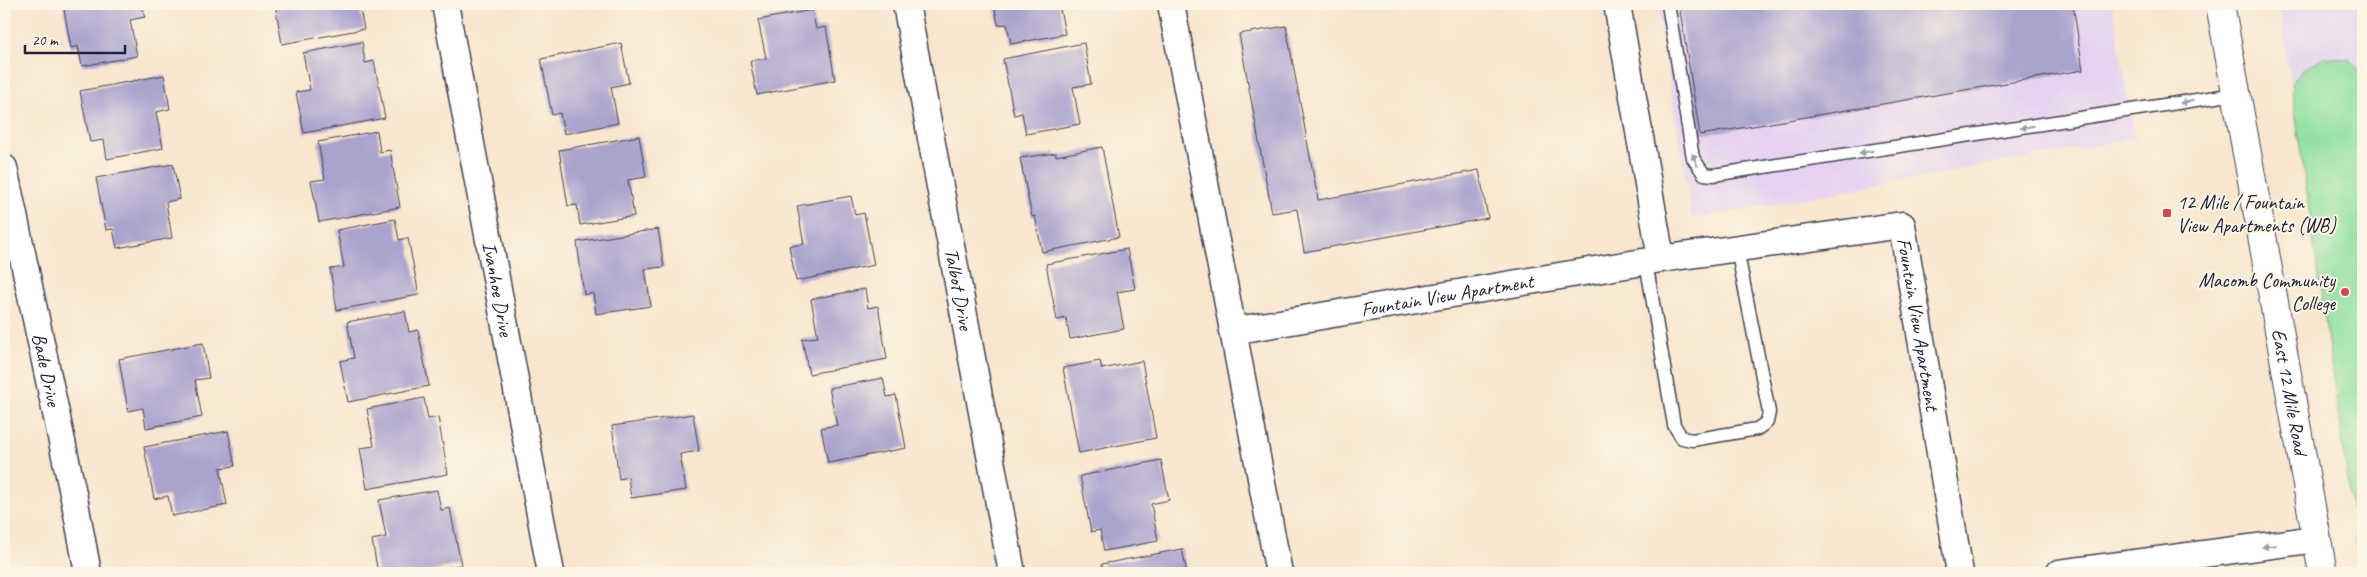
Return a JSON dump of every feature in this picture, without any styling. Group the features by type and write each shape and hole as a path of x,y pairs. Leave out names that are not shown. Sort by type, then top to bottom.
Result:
{"main road":[{"name":"East 12 Mile Road","path":"2220,4 2323,573"}],"street":[{"name":"Ivanhoe Drive","path":"445,4 551,573"},
{"name":"Talbot Drive","path":"906,4 1012,573"},
{"path":"1171,4 1279,573"},
{"path":"1617,4 1654,261"},
{"name":"Bade Drive","path":"4,168 10,231 76,503 88,573"},
{"name":"Fountain View Apartment","path":"1232,330 1654,261 1902,225 1960,573"},
{"path":"2059,573 2317,539"}],"lane":[{"path":"1668,4 1693,158 1704,174 1713,175 2235,94"},
{"path":"1654,261 1674,425 1682,438 1692,440 1757,429 1766,422 1769,412 1737,249"}],"shaded area":[{"path":"1657,4 2112,4 2135,138 1692,219"},
{"name":"Macomb Community College","path":"2278,4 2363,4 2363,502 2291,83"}],"green space":[{"name":"Macomb Community College","path":"2324,57 2349,59 2363,74 2363,573 2361,573 2291,83 2305,68"}],"building":[{"path":"63,4 142,4 145,17 130,20 137,56 82,66 78,46 71,48"},
{"path":"275,4 359,4 364,29 282,44"},
{"path":"994,4 1059,4 1065,34 1011,44 1007,24 998,25"},
{"path":"1679,4 2073,4 2083,70 1700,135"},
{"path":"812,10 816,29 826,27 835,80 757,95 750,61 766,58 758,20"},
{"path":"1286,26 1318,200 1479,170 1488,218 1304,252 1297,209 1272,213 1239,34"},
{"path":"362,42 365,63 374,61 385,118 304,133 296,92 310,90 303,53"},
{"path":"621,43 629,83 611,87 618,123 564,134 560,113 552,115 541,59"},
{"path":"1084,43 1091,84 1073,87 1080,124 1026,134 1022,113 1014,115 1003,59"},
{"path":"164,75 170,109 156,112 163,148 107,159 104,140 90,142 80,91"},
{"path":"377,131 380,152 390,150 400,207 319,222 311,181 325,179 318,142"},
{"path":"639,136 646,177 628,180 634,216 580,225 577,205 568,206 559,150"},
{"path":"1102,147 1119,237 1042,252 1035,216 1032,217 1020,158 1056,153 1056,156"},
{"path":"173,164 180,199 166,202 172,238 117,248 113,229 106,230 96,178"},
{"path":"851,196 855,215 864,213 874,265 796,281 789,246 804,244 797,206"},
{"path":"395,219 399,240 408,238 419,295 337,310 330,269 344,267 337,230"},
{"path":"658,229 664,267 645,269 651,306 596,314 593,293 584,295 577,242"},
{"path":"1127,249 1135,289 1117,292 1124,329 1070,339 1066,318 1057,320 1046,264"},
{"path":"865,289 868,308 878,306 887,359 809,374 802,339 818,337 811,299"},
{"path":"405,311 409,332 418,330 429,386 348,402 340,361 354,358 347,322"},
{"path":"203,343 209,378 195,380 202,417 146,428 143,408 128,411 119,359"},
{"path":"1100,361 1102,369 1142,361 1156,438 1079,453 1063,368"},
{"path":"883,378 887,397 896,395 906,448 828,463 821,428 837,425 829,388"},
{"path":"424,398 428,419 438,417 448,474 367,489 360,448 374,446 367,409"},
{"path":"693,414 699,451 680,454 686,490 631,498 628,477 619,479 612,426"},
{"path":"228,431 235,466 220,468 227,505 172,516 168,496 154,499 144,447"},
{"path":"1161,460 1169,500 1151,504 1158,541 1104,551 1100,530 1091,532 1080,476"},
{"path":"437,490 441,510 450,508 461,565 418,573 378,573 372,540 386,537 379,500"},
{"path":"1182,549 1187,573 1103,573 1102,564"}],"place":[{"name":"12 Mile / Fountain View Apartments (WB)","path":"2167,213"},
{"name":"Macomb Community College","path":"2345,292"}]}
